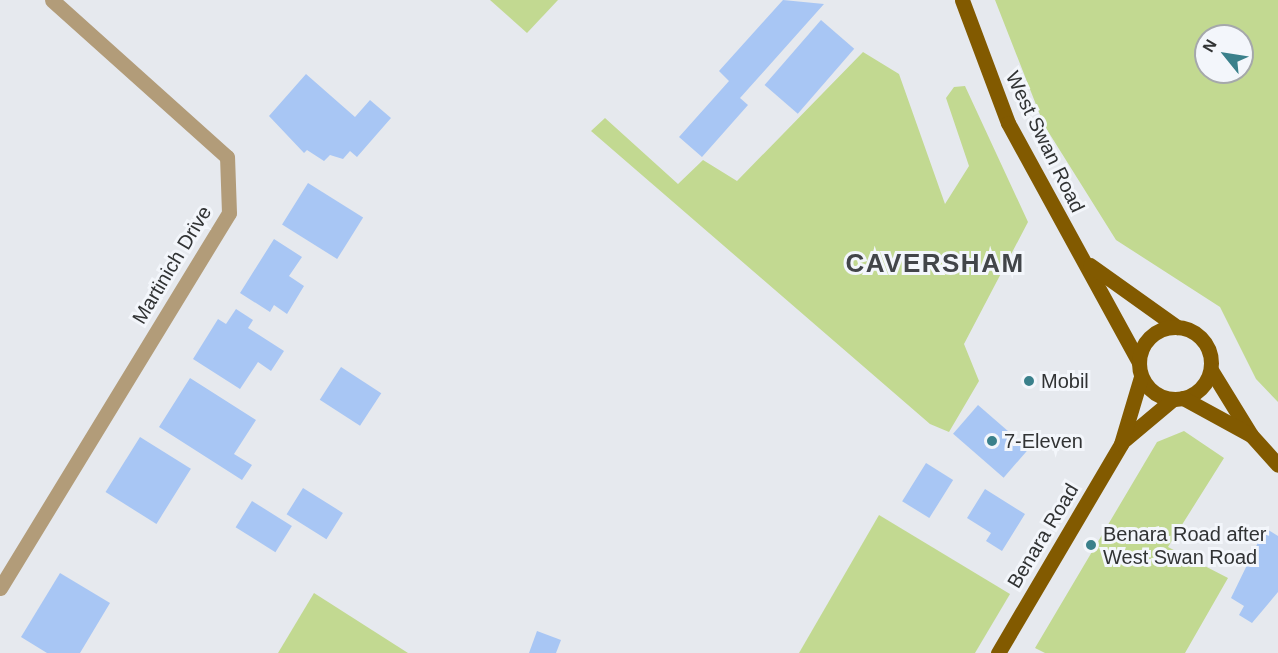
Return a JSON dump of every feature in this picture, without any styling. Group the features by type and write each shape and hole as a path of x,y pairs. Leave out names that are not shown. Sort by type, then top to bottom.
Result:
{"main road":[{"name":"West Swan Road","path":"962,0 1008,123 1088,263 1140,369"},
{"name":"West Swan Road","path":"1088,263 1177,327"},
{"path":"1251,435 1178,399 1156,394 1140,369 1148,339 1177,327 1205,343 1211,370 1251,435 1278,465"},
{"name":"Benara Road","path":"998,653 1123,441 1140,369"},
{"path":"1178,399 1203,387 1211,370"},
{"name":"Benara Road","path":"1123,441 1178,399"}],"street":[{"name":"Martinich Drive","path":"0,588 229,213 227,157 52,0"}],"green space":[{"path":"490,0 558,0 527,33"},
{"path":"995,0 1278,0 1278,402 1256,379 1220,307 1116,240 1044,125"},
{"path":"863,52 899,74 945,204 969,166 946,98 954,87 965,86 1028,222 964,344 979,381 949,432 930,424 591,131 605,118 678,184 703,160 737,181"},
{"path":"1184,431 1224,458 1168,547 1228,578 1185,653 1045,653 1035,648 1157,442"},
{"path":"879,515 1010,594 975,653 799,653"},
{"path":"314,593 408,653 278,653"}],"building":[{"path":"783,0 824,4 740,98 748,105 702,157 679,137 729,81 719,71"},
{"path":"821,20 854,49 798,114 765,85"},
{"path":"306,74 355,117 370,100 391,118 357,157 350,151 343,159 330,155 324,161 307,150 304,153 269,116"},
{"path":"308,183 363,217 337,259 282,225"},
{"path":"274,239 302,257 289,276 304,286 287,314 274,305 270,312 240,293"},
{"path":"236,309 253,320 248,328 284,351 271,371 258,362 240,389 193,359 218,319 226,324"},
{"path":"341,367 381,393 360,426 320,400"},
{"path":"190,378 256,420 234,454 252,465 242,480 159,427"},
{"name":"7-Eleven","path":"978,405 1029,449 1004,478 953,434"},
{"path":"140,437 191,469 156,524 106,492"},
{"path":"926,463 953,480 929,518 902,501"},
{"path":"303,488 343,513 326,539 287,514"},
{"path":"985,489 1025,514 1002,551 986,541 991,533 967,518"},
{"path":"252,501 292,526 275,552 236,527"},
{"path":"1265,528 1278,536 1278,592 1252,623 1239,615 1244,606 1231,598"},
{"path":"60,573 110,603 80,653 47,653 21,637"},
{"path":"537,631 561,640 556,653 529,653"}],"place":[{"name":"Mobil","path":"1029,381"},
{"name":"7-Eleven","path":"992,441"},
{"name":"Benara Road after West Swan Road","path":"1091,545"}],"district":[{"name":"CAVERSHAM","path":"935,264"}]}
